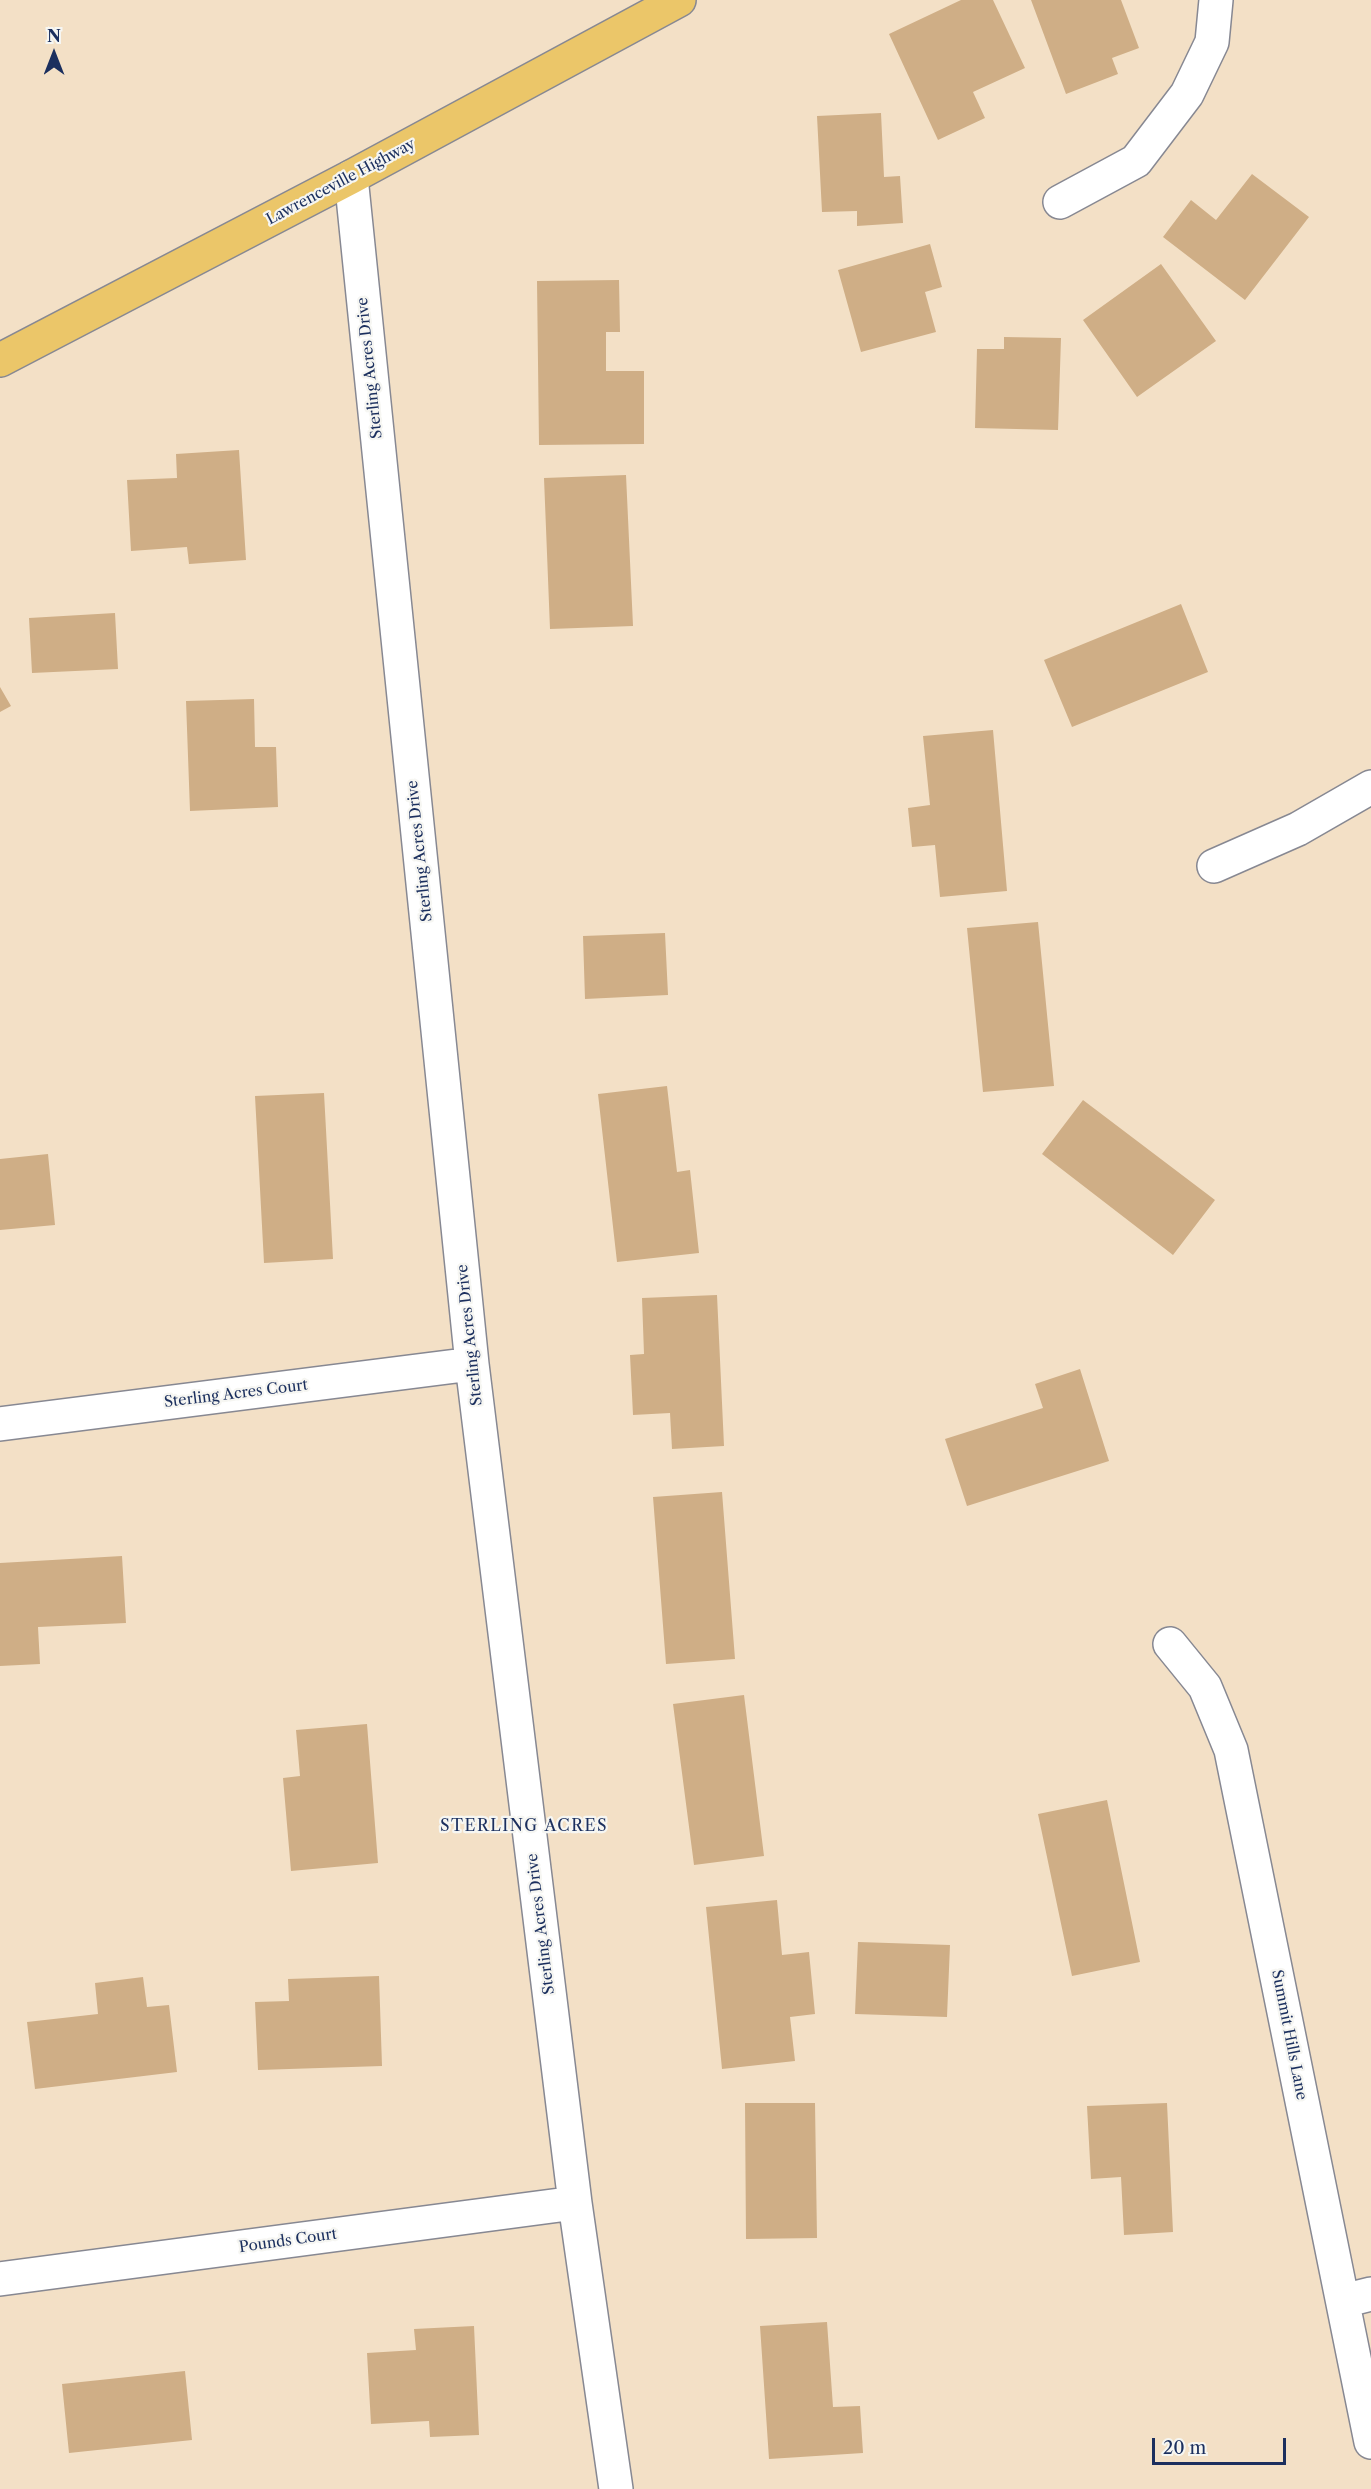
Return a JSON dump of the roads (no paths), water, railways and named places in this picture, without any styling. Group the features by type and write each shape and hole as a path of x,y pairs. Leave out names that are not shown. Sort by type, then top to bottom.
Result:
{"main road":[{"name":"Lawrenceville Highway","path":"0,360 351,177 679,0"}],"street":[{"path":"1060,202 1136,161 1187,94 1212,42 1216,0"},
{"name":"Sterling Acres Drive","path":"351,177 472,1364 575,2204 616,2489"},
{"path":"1214,866 1298,829 1371,787"},
{"name":"Sterling Acres Court","path":"0,1424 472,1364"},
{"name":"Summit Hills Lane","path":"1170,1644 1205,1688 1231,1750 1357,2297 1371,2442"},
{"name":"Pounds Court","path":"0,2280 575,2204"}],"district":[{"name":"STERLING ACRES","path":"524,1826"}]}
